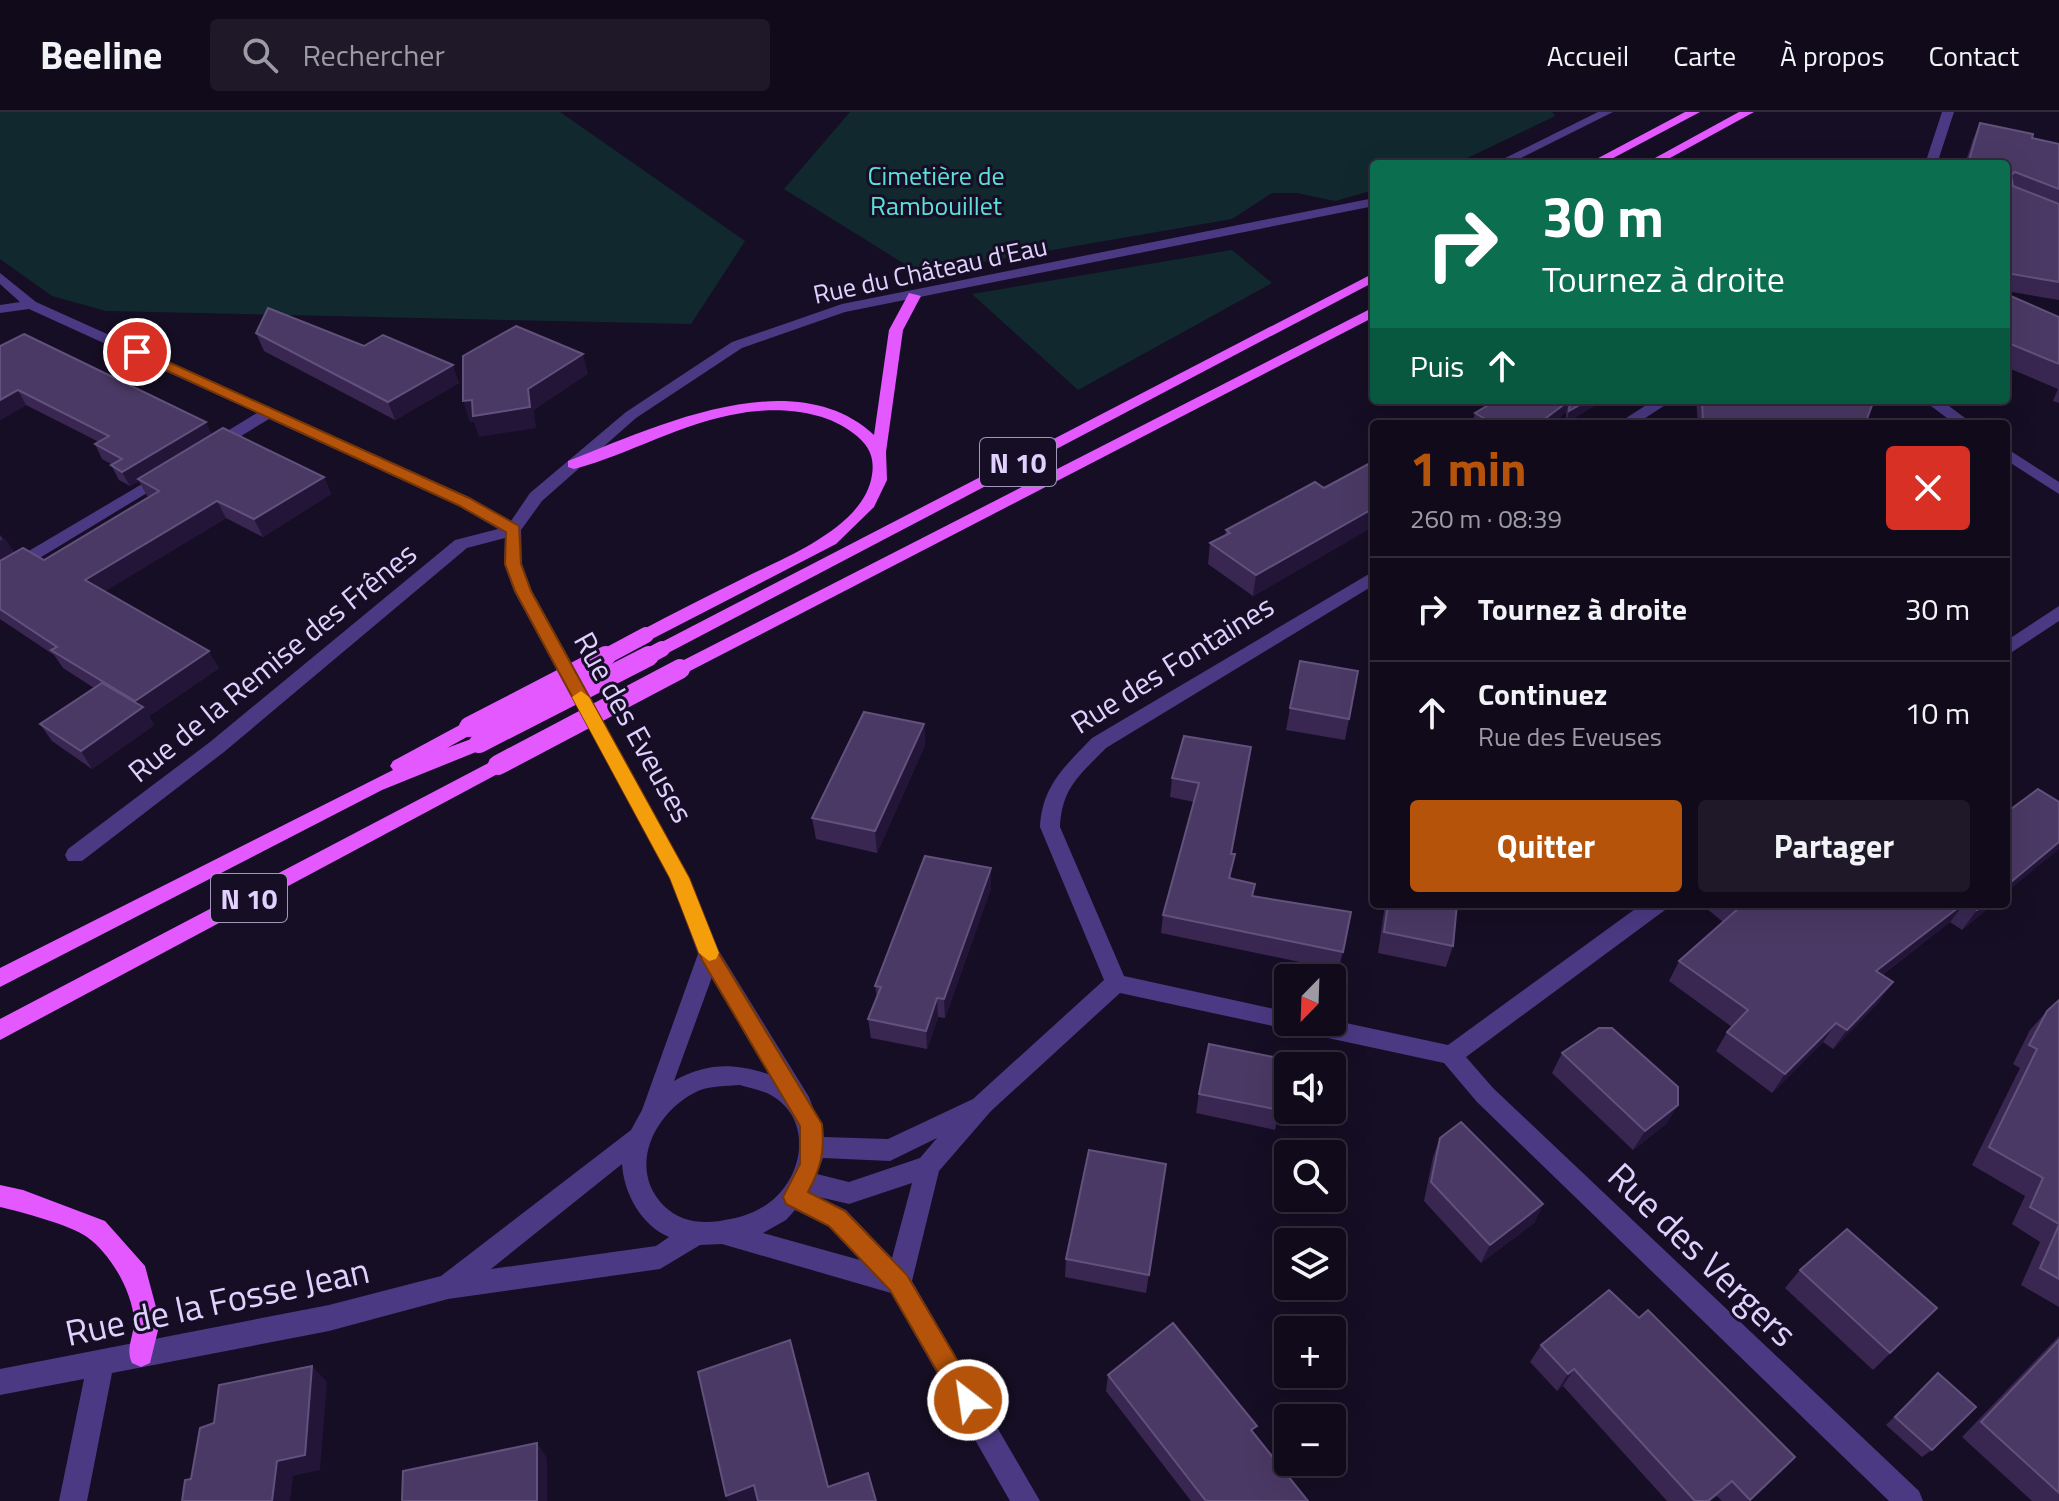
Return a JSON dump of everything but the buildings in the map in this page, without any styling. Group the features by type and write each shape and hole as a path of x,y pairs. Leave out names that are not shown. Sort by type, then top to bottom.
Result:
{"main road":[{"path":"1601,160 1694,112"},
{"path":"1658,160 1748,112"},
{"name":"N 10","path":"0,978 474,735 662,649 1370,279"},
{"path":"474,735 646,635 830,540 853,522 880,482 879,451 896,330 914,296"},
{"name":"N 10","path":"0,1030 680,669 1370,313"},
{"path":"574,464 676,427 746,407 775,403 832,414 857,426 879,451"},
{"path":"0,1196 23,1201 96,1229 136,1275 147,1322 141,1354"}],"street":[{"path":"1507,160 1607,112"},
{"path":"1932,160 1948,112"},
{"name":"Rue du Château d'Eau","path":"513,530 536,497 631,415 737,345 842,308 1370,203"},
{"path":"0,277 31,305 463,501 513,530"},
{"path":"0,309 31,305"},
{"path":"1632,420 1658,404"},
{"path":"1937,404 1959,420"},
{"path":"203,453 270,412"},
{"path":"2010,456 2059,489"},
{"path":"0,576 176,469"},
{"name":"Rue de la Remise des Frênes","path":"75,855 217,747 461,544 513,530"},
{"name":"Rue des Eveuses","path":"513,530 513,564 523,591 680,878 709,954 801,1104"},
{"name":"Rue des Fontaines","path":"1116,983 1050,827 1051,804 1062,781 1099,743 1370,579"},
{"path":"2010,647 2059,612"},
{"path":"1346,1033 1451,1055 1653,908"},
{"path":"651,1115 691,1084 716,1076 764,1079 784,1089 801,1104 811,1124 814,1147 799,1190 775,1215 752,1227 726,1234 696,1234 669,1226 649,1210 636,1188 632,1163 637,1138 651,1115 709,954"},
{"path":"899,1283 928,1166 983,1104 1116,983 1274,1018"},
{"name":"Rue des Vergers","path":"1451,1055 1485,1095 1909,1501"},
{"path":"814,1147 890,1150 983,1104"},
{"name":"Rue de la Fosse Jean","path":"448,1287 637,1138"},
{"path":"799,1190 849,1193 928,1166"},
{"path":"799,1190 837,1218 899,1283 1026,1501"},
{"name":"Rue de la Fosse Jean","path":"0,1382 329,1318 448,1287 660,1257 696,1234"},
{"path":"726,1234 899,1283"},
{"path":"73,1501 101,1362"}],"green space":[{"path":"0,112 560,112 745,241 691,324 106,311 52,296 0,259"},
{"name":"Cimetière de Rambouillet","path":"850,112 1552,112 1555,116 1463,160 1370,160 1370,191 1335,201 1297,193 1272,193 1232,219 919,273 784,189"},
{"path":"1232,250 1272,283 1078,390 972,294"}],"slow traffic":[{"path":"581,697 680,878 709,953"}],"route":[{"path":"137,352 463,501 513,530 513,564 523,591 680,878 709,954 811,1124 814,1147 811,1165 794,1197 837,1218 899,1283 968,1400"}]}
